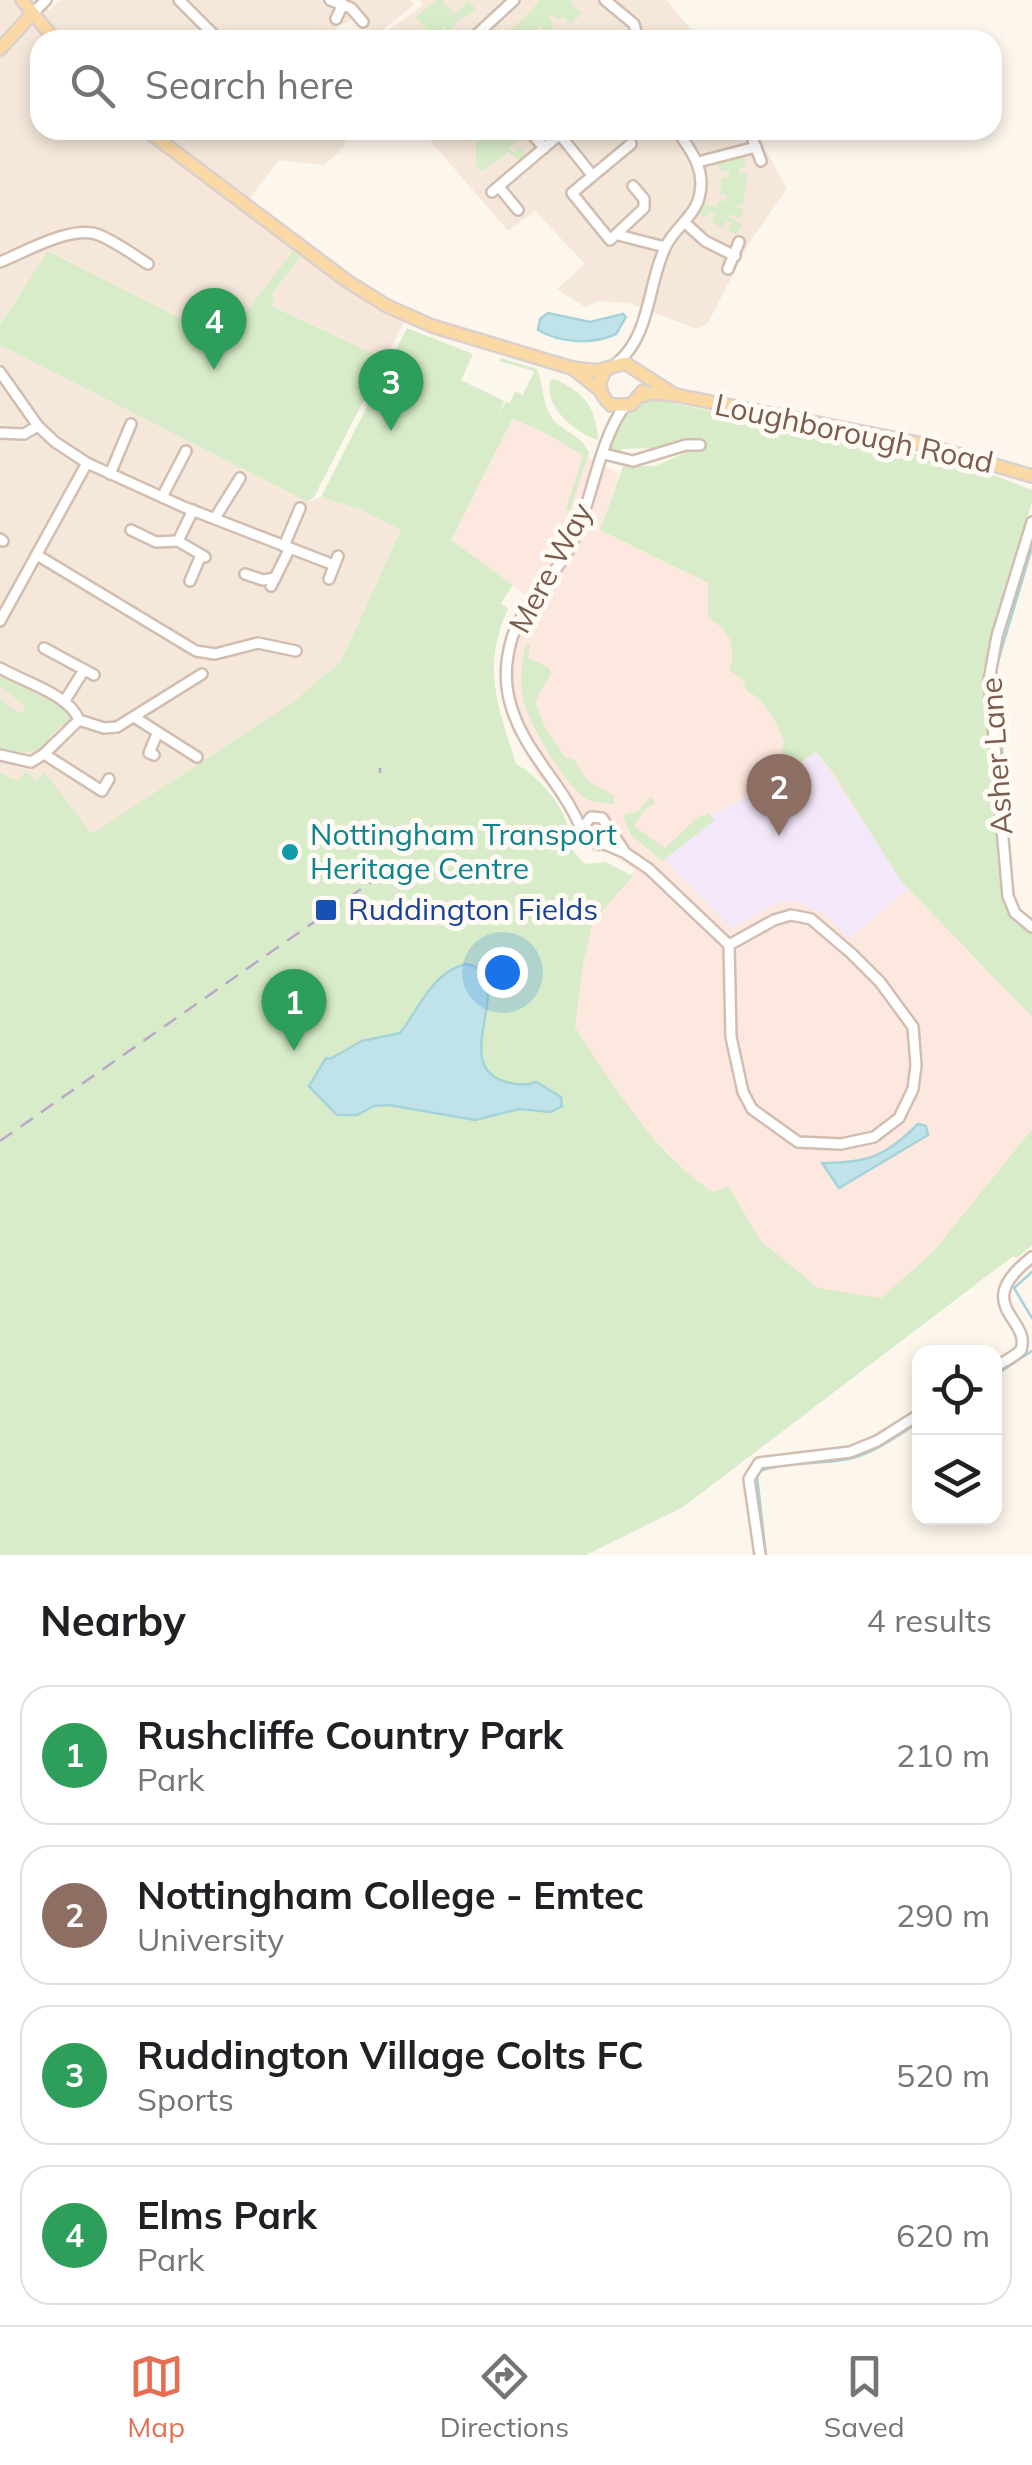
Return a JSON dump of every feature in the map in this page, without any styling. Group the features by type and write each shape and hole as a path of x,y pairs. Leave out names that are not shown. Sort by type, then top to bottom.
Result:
{"main road":[{"path":"22,0 46,30"},
{"path":"0,50 33,13"},
{"path":"159,140 346,281 387,306 432,326 572,368 612,366 639,371 644,381 641,396 624,407 603,396 572,368"},
{"path":"603,396 600,382 612,366"},
{"name":"Loughborough Road","path":"639,371 675,395"},
{"name":"Loughborough Road","path":"641,396 675,395 922,444 1032,476"}],"street":[{"path":"33,13 46,0"},
{"path":"179,0 209,30"},
{"path":"330,0 351,8 363,22"},
{"path":"482,30 514,0"},
{"path":"605,0 634,24 636,30"},
{"path":"336,19 342,4"},
{"path":"537,140 544,148"},
{"path":"518,210 496,190 553,140"},
{"path":"568,140 592,175"},
{"path":"612,366 634,344 666,247 698,203 698,162 684,140"},
{"path":"754,140 762,161"},
{"path":"631,144 573,191 572,196 608,238 614,239 644,208 644,199 633,186"},
{"path":"698,162 756,147"},
{"path":"684,222 705,240 735,256"},
{"path":"0,262 66,235 85,232 100,235 148,263"},
{"path":"618,235 666,247"},
{"path":"728,269 740,242"},
{"path":"634,344 639,371"},
{"path":"0,372 38,426 55,442 110,474 162,497 287,547 336,560 329,579"},
{"name":"Mere Way","path":"603,396 610,432"},
{"name":"Mere Way","path":"582,828 516,722 507,688 506,662 519,620 562,560 582,522 610,432 624,407"},
{"path":"110,474 131,424"},
{"path":"0,433 24,434 38,426"},
{"path":"604,454 633,461 686,445 700,445"},
{"path":"162,497 186,451"},
{"path":"0,621 87,462"},
{"path":"215,518 240,478"},
{"path":"245,574 273,582 300,508"},
{"path":"178,542 193,510"},
{"name":"Asher Lane","path":"1032,522 989,680 1008,896 1015,912 1032,927"},
{"path":"131,530 201,552 190,582"},
{"path":"37,555 196,651 215,654 258,643 296,651"},
{"path":"44,648 89,673 64,702"},
{"path":"0,668 64,702 80,720 104,728 116,727 202,674"},
{"path":"134,717 196,758"},
{"path":"0,755 31,762 80,720"},
{"path":"154,755 149,748 157,734"},
{"path":"44,754 102,791 109,779"},
{"name":"Mere Way","path":"573,808 591,817"},
{"path":"624,852 602,818 591,817 582,828 588,842 624,852 658,876 729,945 730,1037 743,1092 752,1109 798,1142 858,1141 891,1126 912,1090 915,1040 909,1019 880,982 824,928 803,916 774,920 729,945"},
{"path":"602,843 610,831"},
{"path":"1002,1363 1021,1350 1029,1336 1028,1326 1006,1289 1013,1273 1032,1257"},
{"path":"760,1555 749,1479 759,1464 850,1452 912,1419"}],"shaded area":[{"path":"0,0 40,0 49,10 61,0 410,0 414,5 382,30 367,30 354,19 336,30 30,30 30,140 345,140 345,146 324,165 279,160 241,209 351,289 405,320 385,359 271,305 271,297 299,257 224,340 49,251 0,325"},
{"path":"420,0 667,0 691,30 389,30 423,5"},
{"path":"430,140 760,140 787,189 749,243 708,323 697,329 629,303 599,301 585,307 557,289 585,264 535,211 508,231"},
{"path":"0,345 308,502 321,497 359,509 401,530 341,661 293,702 92,835 24,790 0,781"},
{"path":"511,419 619,474 600,530 712,585 1032,996 1032,1160 872,1314 826,1308 730,1222 634,1116 602,1074 575,1027 593,921 635,870 609,853 592,851 579,838 568,808 537,775 509,715 502,685 503,654 516,617 529,597 451,540"},
{"path":"816,752 908,889 849,939 827,915 794,900 779,902 732,928 660,855 709,817"}],"green space":[{"path":"437,0 442,0 454,14 469,1 476,9 451,30 444,26 443,30 427,30 416,17"},
{"path":"539,0 571,0 582,13 571,24 563,16 558,20 553,14 548,18 554,25 549,30 540,26 535,30 510,30"},
{"path":"514,140 509,148 514,153 521,147 527,155 520,161 508,152 480,170 476,164 476,143"},
{"path":"744,156 746,165 738,169 740,174 748,174 743,204 735,207 744,210 740,218 731,214 729,217 742,224 736,235 728,230 732,224 727,221 723,228 711,222 716,215 710,211 705,218 698,214 704,204 715,207 727,196 720,194 722,178 729,177 729,171 720,171 718,162"},
{"path":"48,251 224,340 293,251 300,257 271,296 275,300 272,306 385,359 314,497 308,502 0,345 0,325"},
{"path":"407,328 473,354 461,380 504,401 499,413 506,402 510,403 515,391 523,395 534,371 499,361 501,358 537,369 552,418 582,442 589,453 570,511 566,509 583,455 512,419 451,540 513,585 501,603 508,609 495,650 494,669 498,705 516,764 554,799 567,823 570,847 584,864 605,862 633,876 593,921 583,965 575,1027 604,1071 636,1117 673,1159 713,1192 729,1187 760,1240 818,1288 881,1298 933,1252 1032,1129 1032,1245 683,1507 586,1555 0,1555 0,773 18,781 26,771 36,781 45,773 91,833 95,832 293,702 341,661 401,530 359,509 321,497"},
{"path":"554,379 581,395 591,410 598,440 571,425 556,409 549,391"},
{"path":"654,399 967,465 1032,490 983,672 1004,899 1016,924 1032,933 1032,1017 901,881 816,752 764,787 754,778 779,759 784,742 769,711 746,690 743,680 729,670 732,647 726,633 708,618 708,583 600,530 623,466 655,466 692,450 693,438 659,448 622,449 619,456 608,452 623,419"},
{"path":"526,644 530,645 528,658 548,667 551,673 535,702 546,729 587,780 614,796 614,804 591,801 577,791 539,737 522,691"},
{"path":"0,674 67,709 74,719 67,729 62,725 48,738 51,742 33,751 20,753 0,748 0,699 20,714 26,706 0,687"},
{"path":"651,797 655,803 645,809 634,826 665,848 700,815 705,817 708,812 715,820 662,861 631,835 623,818 626,813 637,812"}],"water":[{"path":"548,313 590,322 623,314 626,317 616,334 577,341 538,330 540,319"},
{"path":"466,964 482,971 488,984 482,1058 489,1072 514,1084 536,1082 561,1097 562,1106 551,1112 519,1109 475,1120 389,1105 374,1106 357,1115 337,1115 309,1086 326,1058 362,1041 400,1033 435,983"},
{"path":"918,1124 926,1126 928,1135 839,1188 822,1163 874,1156"}],"waterway":[{"path":"1013,897 996,668 1032,547"},
{"path":"1032,1272 1014,1288 1032,1318"},
{"path":"1002,1371 1032,1351"},
{"path":"766,1555 757,1477 760,1471 856,1457 912,1427"}],"railway":[{"path":"380,768 380,773"},
{"path":"0,1141 410,855"}],"place":[{"name":"Elms Park","path":"214,370"},
{"name":"Ruddington Village Colts FC","path":"391,431"},
{"name":"Nottingham College - Emtec","path":"779,836"},
{"name":"Nottingham Transport Heritage Centre","path":"290,852"},
{"name":"Ruddington Fields","path":"326,910"},
{"name":"Rushcliffe Country Park","path":"294,1051"}]}
